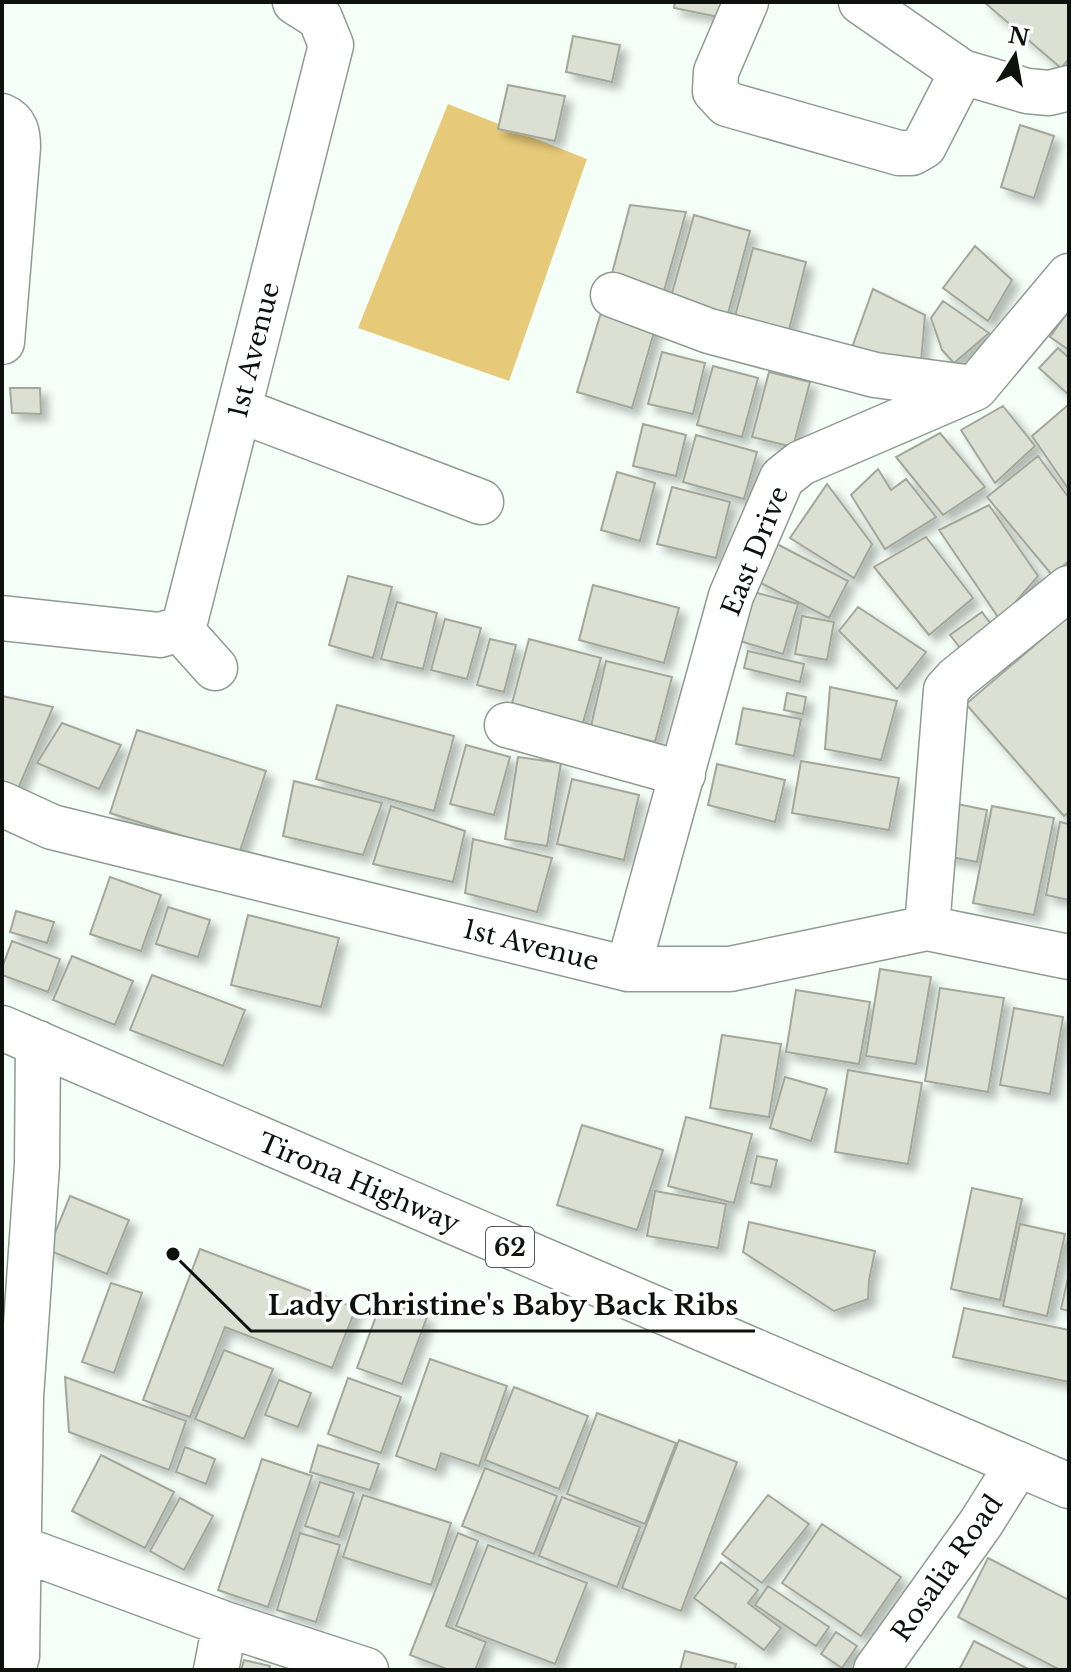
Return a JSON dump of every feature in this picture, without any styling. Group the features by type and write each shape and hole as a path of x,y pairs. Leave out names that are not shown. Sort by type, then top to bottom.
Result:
{"street":[{"name":"1st Avenue","path":"180,629 190,603 331,45 320,18 295,2"},
{"path":"746,2 716,72 715,91 727,104 899,153 912,153 924,146 962,72"},
{"path":"861,2 962,72 1027,91 1049,93 1069,88"},
{"path":"2,116 9,119 18,132 18,147 2,342"},
{"name":"East Drive","path":"628,969 731,596 782,478 801,463 975,388 1069,276"},
{"path":"613,295 709,331 875,375 975,388"},
{"path":"239,410 481,502"},
{"path":"927,928 946,690 1069,588"},
{"path":"2,618 160,635 180,629 215,668"},
{"path":"507,725 683,774"},
{"name":"1st Avenue","path":"2,804 52,827 628,969 730,969 927,928 1069,957"},
{"path":"13,1670 17,1656 21,1397 37,1165 20,1036"},
{"name":"Tirona Highway","path":"20,1036 1069,1486"},
{"name":"Rosalia Road","path":"876,1670 981,1523 1018,1464"},
{"path":"17,1547 225,1624 366,1670"},
{"path":"216,1670 225,1624"}],"shaded area":[{"path":"448,104 587,159 509,381 358,328"}],"building":[{"path":"675,2 728,2 724,18 674,8"},
{"path":"984,2 1069,2 1069,59 1061,68"},
{"path":"573,36 620,45 612,82 566,72"},
{"path":"508,85 565,96 555,141 498,129"},
{"path":"1020,125 1054,136 1034,198 1001,187"},
{"path":"630,205 686,212 662,298 610,281"},
{"path":"694,215 750,231 726,321 670,300"},
{"path":"975,246 1012,280 988,321 943,288"},
{"path":"753,248 806,262 786,342 733,324"},
{"path":"873,289 925,315 920,373 850,353"},
{"path":"943,301 989,333 954,363 942,350 931,318"},
{"path":"603,306 657,322 632,408 577,392"},
{"path":"1069,310 1069,350 1050,337"},
{"path":"1058,348 1069,358 1069,395 1039,368"},
{"path":"662,352 705,363 693,414 648,404"},
{"path":"713,366 758,378 742,437 697,425"},
{"path":"769,372 810,382 793,447 752,437"},
{"path":"10,388 40,388 41,414 12,413"},
{"path":"1003,406 1035,446 995,483 961,430"},
{"path":"1069,407 1069,490 1032,436"},
{"path":"643,424 686,435 676,476 633,466"},
{"path":"940,433 985,487 943,515 896,457"},
{"path":"696,435 757,452 744,499 683,482"},
{"path":"1038,456 1069,498 1069,561 1052,575 987,497"},
{"path":"878,469 891,490 906,479 936,517 885,549 851,495"},
{"path":"617,472 655,483 640,541 601,530"},
{"path":"827,484 872,544 854,578 790,538"},
{"path":"672,487 730,502 716,558 657,544"},
{"path":"989,505 1038,576 1000,620 939,530"},
{"path":"926,537 973,598 929,635 874,567"},
{"path":"775,543 848,581 829,618 755,580"},
{"path":"348,576 392,587 373,658 329,645"},
{"path":"593,585 679,608 664,663 579,640"},
{"path":"754,592 798,604 783,654 740,641"},
{"path":"397,602 437,613 423,669 381,659"},
{"path":"858,607 926,652 897,689 839,631"},
{"path":"982,612 1000,636 968,658 950,635"},
{"path":"802,616 834,622 827,660 795,654"},
{"path":"1069,616 1069,812 1064,816 966,704"},
{"path":"445,619 481,628 467,679 431,670"},
{"path":"490,639 516,645 504,692 477,685"},
{"path":"529,639 601,658 581,730 510,711"},
{"path":"748,651 804,664 800,682 744,668"},
{"path":"606,661 672,677 655,742 591,726"},
{"path":"830,687 897,701 881,760 825,749"},
{"path":"787,693 806,697 803,714 784,710"},
{"path":"2,696 53,707 17,791 2,785"},
{"path":"337,705 454,736 434,811 316,779"},
{"path":"743,708 801,719 794,756 736,744"},
{"path":"62,723 121,745 99,789 37,763"},
{"path":"137,730 266,771 239,854 110,813"},
{"path":"466,745 510,757 494,815 450,804"},
{"path":"518,757 561,763 547,846 505,839"},
{"path":"801,761 899,778 889,830 792,813"},
{"path":"717,764 785,780 775,822 708,805"},
{"path":"572,779 639,795 624,860 557,844"},
{"path":"294,781 382,803 363,855 283,836"},
{"path":"947,802 987,810 977,862 936,854"},
{"path":"391,806 465,831 453,882 373,864"},
{"path":"992,806 1054,818 1034,915 973,903"},
{"path":"1060,822 1069,824 1069,900 1046,895"},
{"path":"473,839 552,858 537,912 465,893"},
{"path":"110,877 161,895 141,951 90,934"},
{"path":"168,907 210,920 198,957 156,944"},
{"path":"16,911 54,922 47,943 10,932"},
{"path":"248,915 339,938 321,1007 231,985"},
{"path":"12,941 60,959 48,992 2,975"},
{"path":"72,956 133,981 115,1025 53,1000"},
{"path":"880,969 931,977 916,1064 866,1056"},
{"path":"152,975 245,1010 223,1066 130,1030"},
{"path":"940,988 1004,998 988,1092 925,1081"},
{"path":"796,990 870,1002 859,1064 786,1052"},
{"path":"1014,1008 1063,1017 1050,1094 1000,1085"},
{"path":"722,1035 781,1044 769,1117 710,1108"},
{"path":"848,1070 922,1083 908,1164 835,1152"},
{"path":"785,1077 827,1089 811,1141 770,1128"},
{"path":"686,1117 752,1134 734,1203 668,1186"},
{"path":"582,1125 663,1150 637,1230 557,1205"},
{"path":"757,1156 777,1160 771,1187 751,1183"},
{"path":"972,1188 1022,1199 1000,1300 951,1289"},
{"path":"655,1191 726,1204 718,1248 647,1236"},
{"path":"70,1196 129,1220 107,1274 48,1250"},
{"path":"749,1222 875,1251 868,1299 834,1311 743,1252"},
{"path":"1020,1224 1065,1234 1047,1316 1003,1306"},
{"path":"200,1249 356,1308 332,1368 225,1327 190,1417 143,1400"},
{"path":"1069,1273 1069,1311 1061,1309"},
{"path":"111,1283 142,1293 114,1373 82,1362"},
{"path":"382,1300 427,1317 402,1384 357,1368"},
{"path":"964,1308 1069,1330 1069,1382 953,1357"},
{"path":"224,1350 273,1369 244,1439 195,1419"},
{"path":"430,1359 507,1386 479,1466 441,1453 436,1470 396,1456"},
{"path":"65,1377 186,1421 169,1470 69,1432"},
{"path":"348,1378 401,1397 381,1453 328,1434"},
{"path":"279,1380 311,1393 298,1427 265,1415"},
{"path":"514,1387 588,1416 559,1489 485,1460"},
{"path":"597,1413 676,1443 645,1524 567,1494"},
{"path":"679,1440 737,1462 681,1611 622,1588"},
{"path":"318,1445 379,1464 370,1490 310,1472"},
{"path":"185,1447 215,1459 206,1484 176,1472"},
{"path":"101,1455 174,1492 145,1548 72,1511"},
{"path":"262,1459 312,1476 268,1607 218,1590"},
{"path":"485,1468 557,1496 534,1554 462,1526"},
{"path":"320,1482 354,1493 339,1537 305,1526"},
{"path":"363,1495 451,1523 431,1585 343,1557"},
{"path":"768,1495 809,1524 762,1583 722,1554"},
{"path":"562,1497 640,1527 617,1587 539,1556"},
{"path":"180,1498 213,1516 184,1570 150,1551"},
{"path":"822,1524 901,1577 861,1636 782,1583"},
{"path":"300,1533 340,1545 316,1622 277,1610"},
{"path":"458,1533 478,1541 446,1626 486,1642 475,1670 449,1670 410,1655"},
{"path":"488,1545 587,1583 555,1664 456,1626"},
{"path":"988,1558 1069,1600 1069,1670 1060,1670 958,1617"},
{"path":"721,1562 758,1590 748,1603 781,1628 764,1650 694,1598"},
{"path":"768,1586 829,1627 816,1646 755,1605"},
{"path":"836,1632 857,1646 842,1668 821,1654"},
{"path":"974,1641 1030,1670 959,1670"},
{"path":"685,1651 736,1664 734,1670 680,1670"},
{"path":"244,1660 270,1666 269,1670 241,1670"}],"place":[{"name":"Lady Christine's Baby Back Ribs","path":"173,1254"}]}
